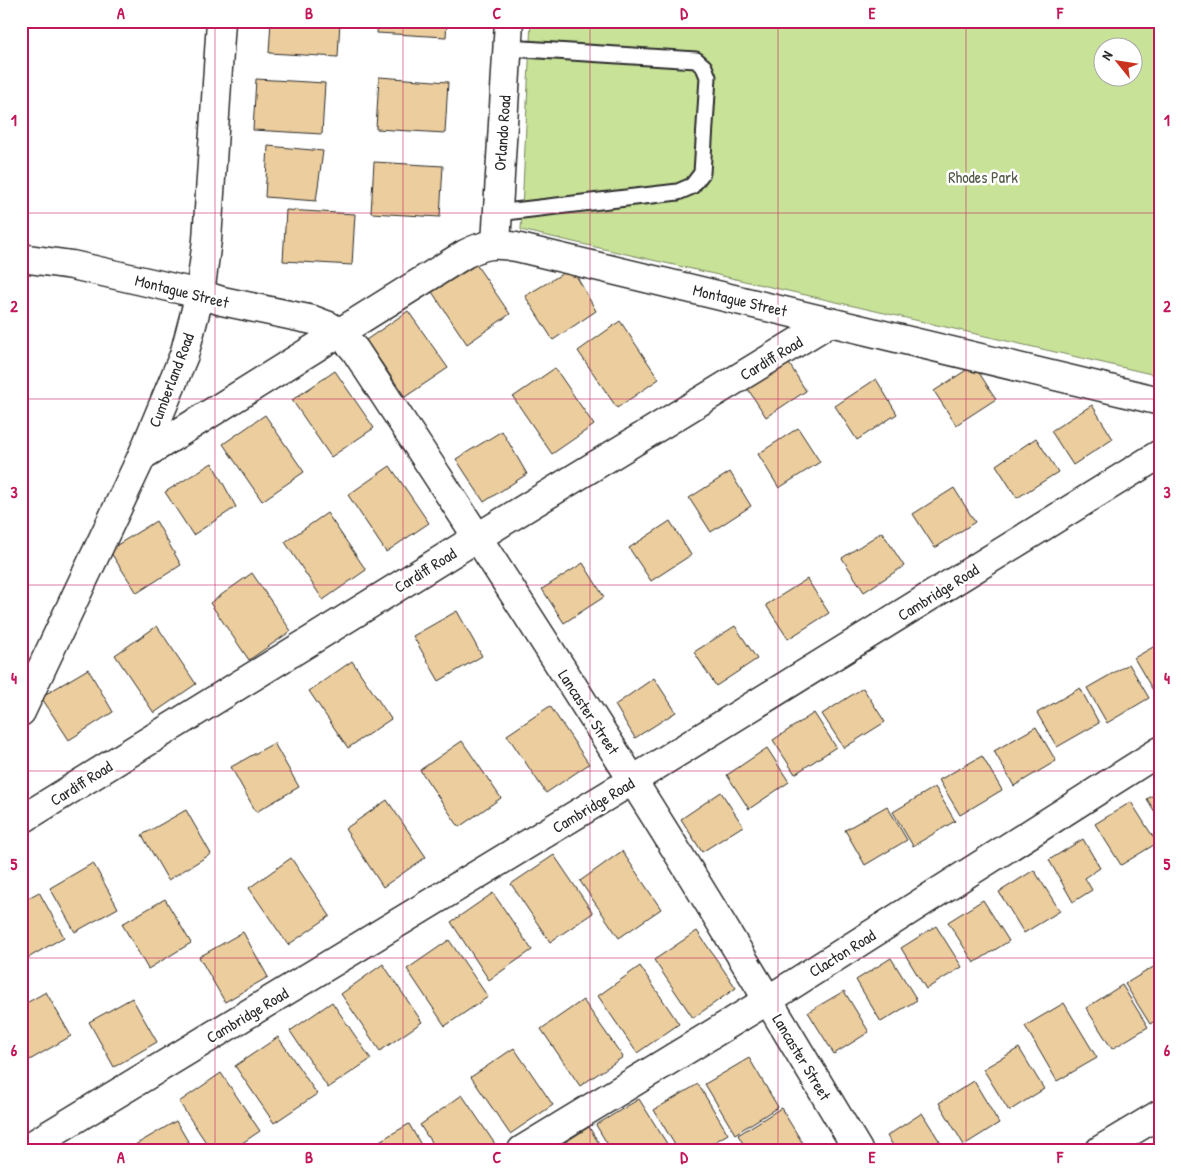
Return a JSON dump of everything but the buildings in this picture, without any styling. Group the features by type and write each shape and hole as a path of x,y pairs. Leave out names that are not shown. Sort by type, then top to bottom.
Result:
{"street":[{"name":"Cumberland Road","path":"21,712 142,456 184,355 200,294 207,240 221,21"},
{"name":"Orlando Road","path":"496,244 509,21"},
{"name":"Montague Street","path":"142,456 465,254 478,248 496,244 516,247 1160,401"},
{"name":"Montague Street","path":"21,258 72,265 200,294 222,301 312,320 329,326 340,333"},
{"name":"Cardiff Road","path":"21,820 830,322"},
{"name":"Lancaster Street","path":"340,333 354,350 478,538 633,780 858,1150"},
{"name":"Cambridge Road","path":"24,1150 633,780 1160,454"},
{"name":"Clacton Road","path":"522,1150 768,1000 1160,751"},
{"path":"1100,1150 1160,1114"}],"lane":[{"path":"498,213 678,192 692,186 702,174 708,77 704,67 696,60 508,48"}],"green space":[{"name":"Rhodes Park","path":"531,21 1160,21 1160,376 521,230"}]}
